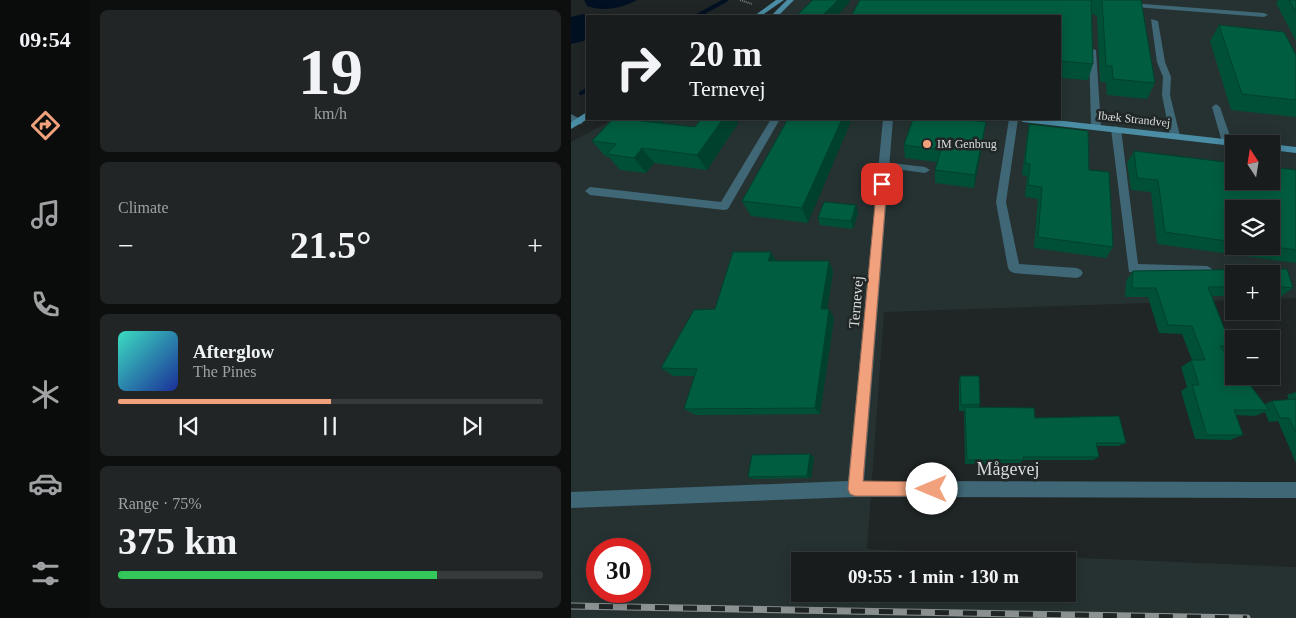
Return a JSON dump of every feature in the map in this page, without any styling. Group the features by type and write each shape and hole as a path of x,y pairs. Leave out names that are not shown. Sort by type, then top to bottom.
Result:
{"street":[{"path":"758,15 781,0"},
{"path":"776,15 791,0"},
{"path":"1093,0 1264,15"},
{"path":"1154,21 1161,62 1167,77 1166,95 1175,136"},
{"path":"1092,44 1096,127"},
{"path":"1217,107 1225,135"},
{"path":"574,122 586,118"},
{"path":"590,191 724,206 774,120"},
{"name":"Ternevej","path":"855,489 888,120"},
{"path":"1013,120 1001,202 1014,268 1077,273"},
{"name":"Ibæk Strandvej","path":"1032,120 1225,142"},
{"path":"1116,129 1133,269 1218,271"},
{"path":"1280,148 1296,150"},
{"path":"884,164 925,170"},
{"name":"Mågevej","path":"571,500 855,489 1296,490"}],"shaded area":[{"path":"785,0 1296,0 1296,298 1280,299 1280,265 1225,265 1225,300 884,312 867,549 938,552 791,552 791,602 1076,602 1076,558 1296,567 1296,618 571,618 571,142 612,120 1061,120 1061,15 771,15"}],"water":[{"path":"584,0 637,0 619,7 600,9 587,6"},
{"path":"584,14 592,15 586,15 586,40 571,44 571,17"}],"building":[{"path":"813,0 838,0 823,15 797,15"},
{"path":"860,0 1091,0 1093,64 1061,61 1061,15 852,15"},
{"path":"1102,0 1141,0 1155,83 1113,79 1112,66 1106,66"},
{"path":"1289,0 1296,0 1296,12"},
{"path":"1219,25 1284,32 1296,55 1296,100 1242,94"},
{"path":"612,120 641,120 695,127 700,120 722,120 697,155 642,148 634,158 607,154 616,144 592,141"},
{"path":"787,120 842,120 802,208 742,201"},
{"path":"913,120 986,122 975,175 935,170 941,150 904,145"},
{"path":"1029,124 1088,131 1089,170 1109,172 1113,247 1038,237 1042,187 1028,185 1030,164 1025,163"},
{"path":"1134,151 1225,162 1225,190 1280,190 1280,168 1296,170 1296,250 1280,248 1280,200 1225,200 1225,241 1165,232 1158,180 1137,178"},
{"path":"824,202 856,205 851,221 818,218"},
{"path":"733,252 771,252 768,261 829,261 821,309 829,309 815,408 684,409 697,369 661,368 694,310 715,309"},
{"path":"1280,269 1287,269 1293,288 1280,287"},
{"path":"1225,270 1225,287 1208,287 1225,331 1225,346 1220,346 1225,353 1225,385 1250,385 1269,410 1234,410 1243,435 1207,435 1192,385 1199,385 1191,360 1205,360 1192,326 1168,325 1156,288 1132,288 1133,271"},
{"path":"960,376 979,376 980,404 961,405"},
{"path":"1296,399 1296,433 1289,418 1280,418 1272,401"},
{"path":"965,407 1034,408 1035,418 1119,416 1126,443 1096,443 1099,457 1023,457 1024,460 967,460"},
{"path":"810,454 807,476 748,477 752,455"}],"waterway":[{"path":"699,15 726,0"},
{"path":"581,93 586,90"}],"railway":[{"path":"571,606 1247,618"}],"place":[{"name":"IM Genbrug","path":"927,144"}],"route":[{"path":"882,184 855,489 932,489"}]}
